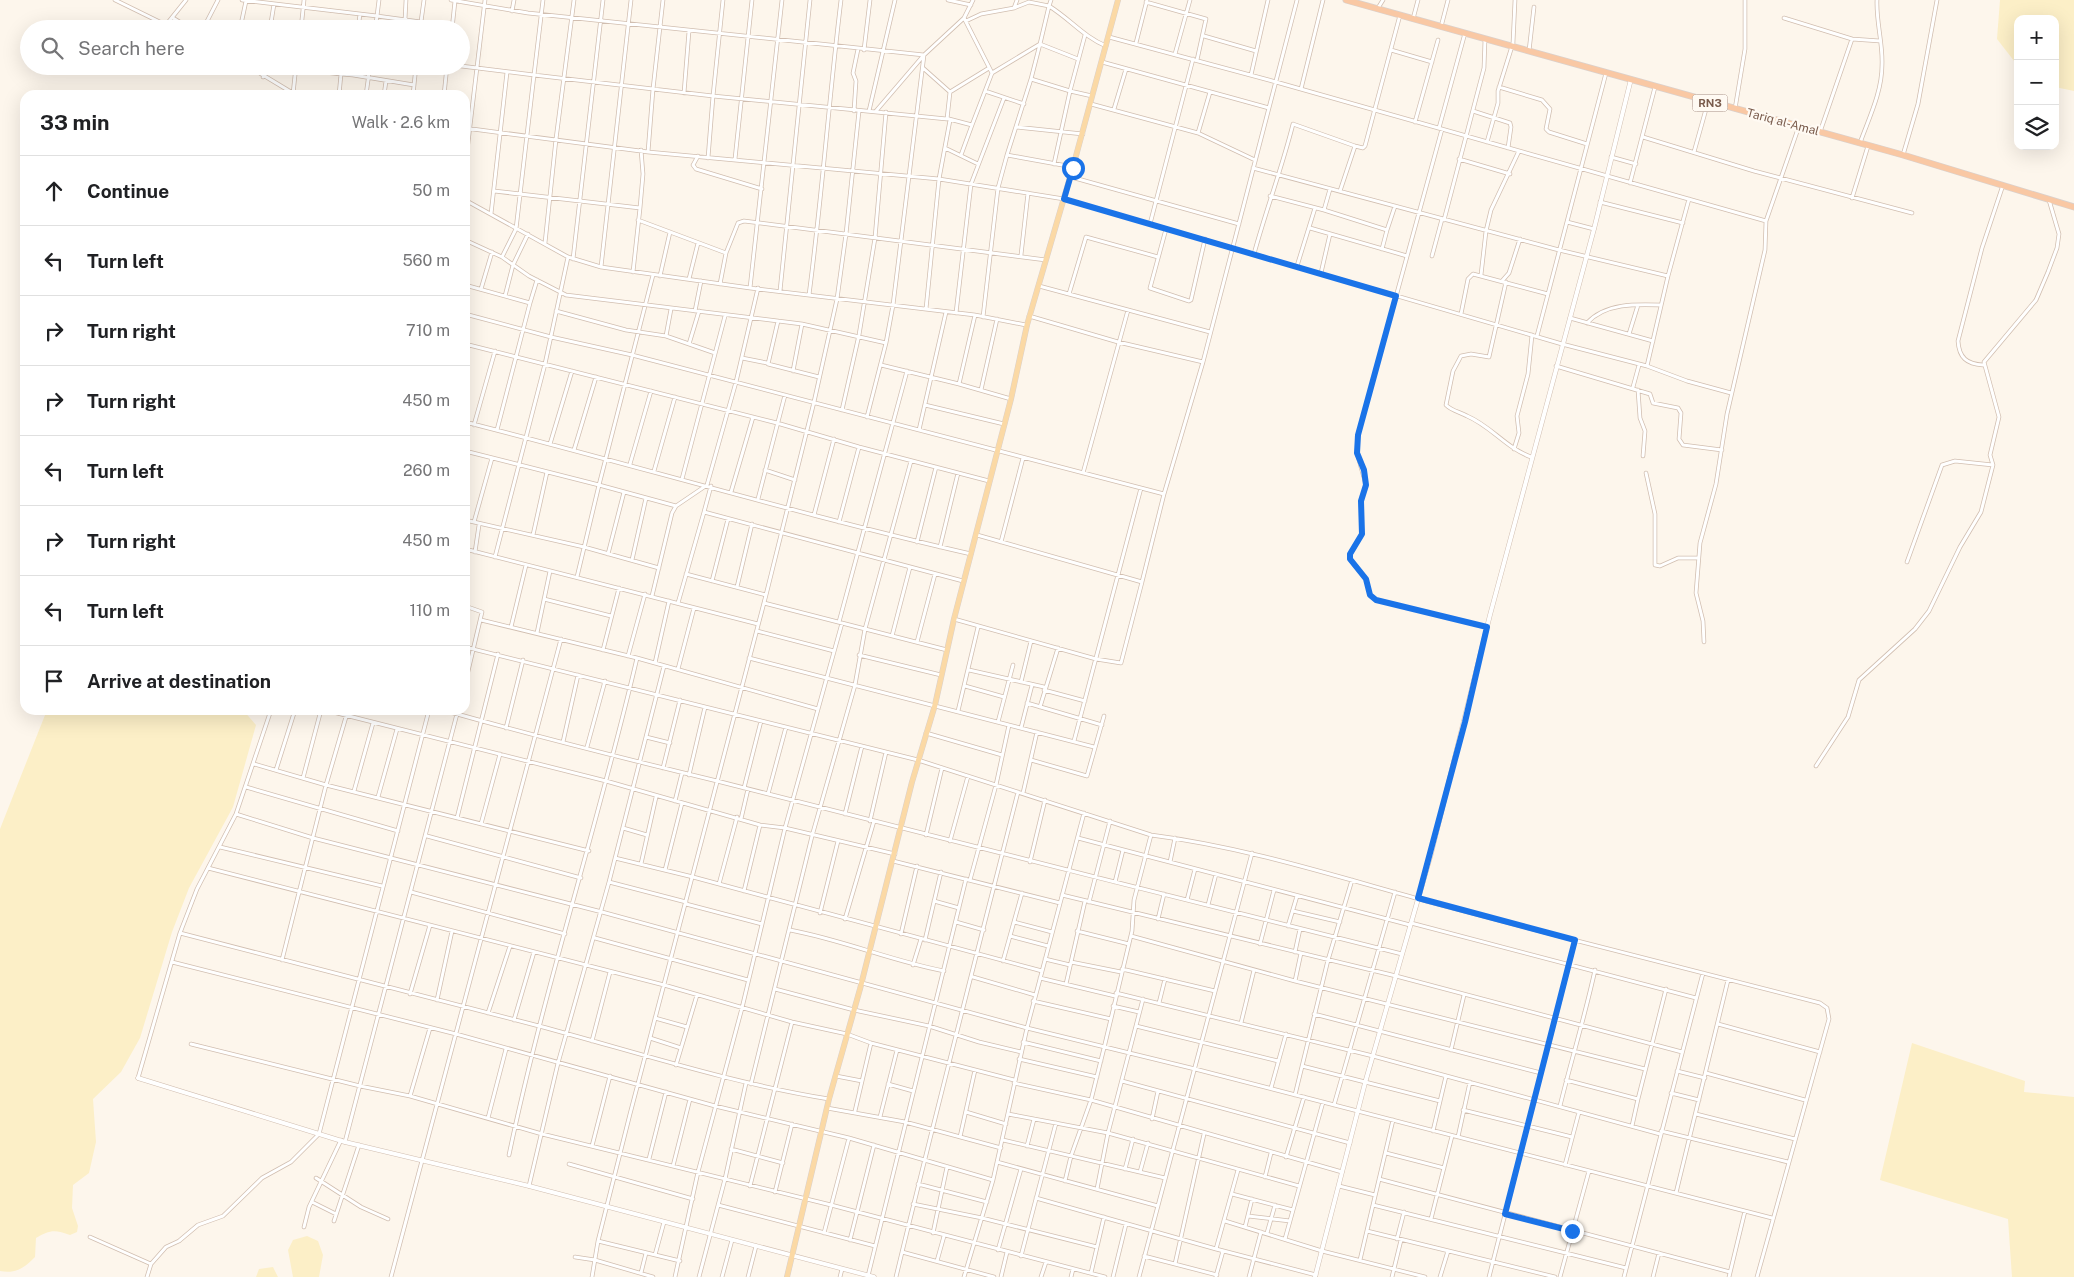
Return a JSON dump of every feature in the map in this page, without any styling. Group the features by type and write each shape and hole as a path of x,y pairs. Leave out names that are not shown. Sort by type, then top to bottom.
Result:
{"highway":[{"name":"Tariq al-Amal","path":"1346,0 1903,155 2074,207"}],"main road":[{"path":"787,1277 807,1200 827,1108 895,854 918,760 935,705 963,581 972,554 989,480 1012,399 1029,316 1073,168 1118,0"}],"street":[{"path":"115,0 153,20"},
{"path":"176,20 173,18 186,0"},
{"path":"208,20 218,0"},
{"path":"242,0 404,20 406,0"},
{"path":"242,20 246,0"},
{"path":"302,20 304,0"},
{"path":"376,20 379,0"},
{"path":"421,20 424,0"},
{"path":"453,20 454,0 512,11 924,55"},
{"path":"470,110 477,68 484,0"},
{"path":"512,11 514,0"},
{"path":"502,257 516,229 543,0"},
{"path":"545,244 574,0"},
{"path":"495,557 545,364 560,292 570,258 579,201 603,0"},
{"path":"601,267 631,0"},
{"path":"648,152 663,0"},
{"path":"708,158 723,0"},
{"path":"735,159 752,0"},
{"path":"750,288 782,0"},
{"path":"780,292 810,0"},
{"path":"809,295 818,230 828,108 841,0"},
{"path":"864,50 870,0"},
{"path":"869,111 895,0"},
{"path":"948,0 971,4"},
{"path":"973,0 965,20 992,74"},
{"path":"1014,8 1016,0"},
{"path":"983,317 998,188 1024,104 1051,0"},
{"path":"1174,54 1190,0"},
{"path":"1251,75 1268,0"},
{"path":"954,619 1096,659 1117,664 1123,661 1164,494 1239,224 1296,0"},
{"path":"1301,89 1323,0"},
{"path":"1377,9 1383,0"},
{"path":"1412,19 1418,0"},
{"path":"1442,23 1448,0"},
{"path":"1487,142 1494,118 1499,88 1512,47 1515,0"},
{"path":"1735,109 1745,49 1745,0"},
{"path":"1860,143 1880,84 1882,67 1876,16 1877,0"},
{"path":"1903,155 1918,104 1937,0"},
{"path":"1136,43 1146,1 1206,19 1204,36 1186,85 1150,224"},
{"path":"876,112 924,55 965,20 981,14 1014,8 1029,2 1050,6 1064,15 1086,35 1106,46"},
{"path":"271,20 274,4"},
{"path":"1529,52 1534,7"},
{"path":"359,20 360,14"},
{"path":"1254,254 1270,196 1280,174 1293,124 1356,146 1363,148 1366,146 1400,15"},
{"path":"1784,18 1852,38 1880,41"},
{"path":"684,93 689,31"},
{"path":"1465,33 1419,213 1358,435 1357,453 1364,470 1366,485 1361,501 1362,534 1350,554 1350,559 1366,579 1370,595 1376,600 1487,627"},
{"path":"1054,164 1070,91 1086,35"},
{"path":"1204,36 1256,51"},
{"path":"1109,37 1195,59 1766,221"},
{"path":"1820,132 1852,38"},
{"path":"1432,256 1484,68 1485,39"},
{"path":"1415,122 1438,40"},
{"path":"1040,44 1078,59"},
{"path":"961,155 992,74 1040,44"},
{"path":"854,111 856,81 853,73 858,49"},
{"path":"1391,50 1432,62"},
{"path":"867,417 881,365 893,306 924,55"},
{"path":"1102,62 1269,108"},
{"path":"470,67 800,106 949,119 972,126"},
{"path":"922,68 950,92"},
{"path":"950,92 989,68"},
{"path":"1114,109 1126,68"},
{"path":"491,214 507,72"},
{"path":"1537,336 1606,72"},
{"path":"260,75 287,90"},
{"path":"295,90 296,75"},
{"path":"339,90 341,75"},
{"path":"347,75 414,85"},
{"path":"367,90 369,75"},
{"path":"414,90 415,75"},
{"path":"445,90 446,75"},
{"path":"1031,79 1093,96"},
{"path":"1036,1198 1315,1276 1365,1083 1411,924 1465,722 1487,627 1531,457 1594,229 1631,79"},
{"path":"385,90 386,81"},
{"path":"1630,183 1655,86"},
{"path":"1499,88 1542,100 1550,109 1546,129 1549,132 1587,144"},
{"path":"985,91 1024,104"},
{"path":"926,309 939,180 949,119 950,92"},
{"path":"1198,132 1210,92"},
{"path":"956,313 971,184 1004,98"},
{"path":"1694,152 1708,102"},
{"path":"1090,103 1198,132 1255,160"},
{"path":"592,1277 598,1241 614,1177 716,781 757,631 814,402 836,299 846,234 859,111"},
{"path":"1473,111 1510,123 1508,148"},
{"path":"842,410 860,335 875,238 886,112"},
{"path":"1704,642 1703,621 1696,593 1701,539 1716,484 1731,393 1765,250 1766,221 1782,179 1798,126"},
{"path":"1016,127 1082,134"},
{"path":"470,128 648,152 794,164 852,172 939,180 1064,199 1562,344 1647,366 1687,381 1731,393"},
{"path":"1643,137 1782,179 1912,213"},
{"path":"1340,191 1356,146"},
{"path":"1852,198 1868,146"},
{"path":"945,148 978,164"},
{"path":"634,272 643,174 641,150"},
{"path":"1481,275 1486,230 1491,210 1510,174 1519,151"},
{"path":"1007,155 1073,168"},
{"path":"698,156 693,165 696,169 762,189"},
{"path":"1611,157 1636,164"},
{"path":"1459,159 1510,174"},
{"path":"1253,168 1443,220 1668,276"},
{"path":"1070,177 1239,224"},
{"path":"1983,365 1972,364 1964,359 1958,349 1958,342 1982,248 2003,185"},
{"path":"1324,210 1330,189"},
{"path":"494,191 640,208"},
{"path":"1021,255 1028,193"},
{"path":"1270,196 1388,230"},
{"path":"1647,366 1668,276 1689,199"},
{"path":"1816,766 1848,717 1859,680 1914,629 1935,600 1960,547 1981,512 1993,465 1990,455 1998,426 1999,411 1983,365 1985,358 2013,329 2036,300 2058,248 2059,234 2049,199"},
{"path":"1600,202 1683,223"},
{"path":"470,203 570,258 601,267 780,292 956,313 1027,325"},
{"path":"1382,249 1395,206"},
{"path":"1297,266 1316,208"},
{"path":"638,220 726,253"},
{"path":"720,284 726,253 740,221 902,242 992,251 1047,260"},
{"path":"1567,222 1594,229"},
{"path":"1310,228 1407,256"},
{"path":"1166,229 1150,287 1151,290 1190,301 1204,239"},
{"path":"660,276 670,232"},
{"path":"505,296 513,264 528,234"},
{"path":"1320,273 1330,234"},
{"path":"1069,294 1086,237 1158,257"},
{"path":"1502,280 1508,273 1520,239"},
{"path":"470,242 502,257 537,280 566,295 802,324 860,335 886,343"},
{"path":"689,280 698,243"},
{"path":"481,289 492,252"},
{"path":"577,578 652,275"},
{"path":"1461,314 1469,276 1481,275 1548,294"},
{"path":"497,430 537,280"},
{"path":"689,344 697,311 701,281"},
{"path":"1506,282 1489,357 1471,354 1461,356 1456,362 1446,405 1450,409 1478,422 1514,449 1531,457"},
{"path":"470,286 530,304"},
{"path":"1039,286 1210,332"},
{"path":"678,603 704,512 758,288"},
{"path":"1587,323 1604,310 1638,305 1661,305"},
{"path":"1629,334 1638,305"},
{"path":"666,336 671,309"},
{"path":"556,310 626,330 638,330 666,336 715,353"},
{"path":"1083,474 1128,310"},
{"path":"919,431 946,312"},
{"path":"470,315 551,337 632,355 1164,494"},
{"path":"682,479 725,316"},
{"path":"960,384 975,316"},
{"path":"1029,316 1118,342 1202,362"},
{"path":"1570,318 1653,341"},
{"path":"981,390 997,319"},
{"path":"767,364 778,321"},
{"path":"793,371 802,324"},
{"path":"1514,449 1519,433 1517,416 1528,374 1532,335"},
{"path":"470,345 778,423 884,454 989,480"},
{"path":"474,425 495,351"},
{"path":"742,358 819,378"},
{"path":"881,365 1012,399"},
{"path":"1556,365 1650,394 1653,403 1680,410 1678,439 1683,445 1722,450"},
{"path":"1633,388 1639,365"},
{"path":"550,444 572,371"},
{"path":"675,1277 698,1172 742,1008 785,828 827,678 864,529 907,371"},
{"path":"574,450 596,377"},
{"path":"1638,390 1640,418 1645,431 1643,456"},
{"path":"630,464 651,391"},
{"path":"758,499 785,395"},
{"path":"654,471 675,398"},
{"path":"925,405 1005,424"},
{"path":"731,492 753,417"},
{"path":"470,424 630,464 864,529 972,554"},
{"path":"814,515 834,439"},
{"path":"839,522 859,447"},
{"path":"470,453 676,506"},
{"path":"474,522 492,458"},
{"path":"1001,542 1023,458"},
{"path":"750,1084 812,836 855,685 865,629 911,460"},
{"path":"1907,562 1942,465 1955,461 1993,465"},
{"path":"917,542 936,467"},
{"path":"765,470 795,480"},
{"path":"533,535 547,472"},
{"path":"940,547 958,473"},
{"path":"1646,473 1654,514 1656,565 1660,566 1678,558 1698,558"},
{"path":"652,596 670,518 676,506 709,486"},
{"path":"1074,741 1141,488"},
{"path":"608,554 624,492"},
{"path":"632,560 646,498"},
{"path":"704,512 963,581"},
{"path":"712,581 728,519"},
{"path":"470,521 584,547 659,568"},
{"path":"475,552 479,524"},
{"path":"737,587 752,524"},
{"path":"976,535 1142,582"},
{"path":"470,550 758,624"},
{"path":"512,627 526,565"},
{"path":"892,636 910,568"},
{"path":"537,633 550,571"},
{"path":"686,574 766,595"},
{"path":"917,642 935,574"},
{"path":"602,650 619,588"},
{"path":"628,656 645,594"},
{"path":"544,599 612,616"},
{"path":"655,663 670,601"},
{"path":"764,603 948,650"},
{"path":"470,607 482,611 470,665"},
{"path":"678,669 694,608"},
{"path":"481,620 637,658 818,709"},
{"path":"958,711 978,627"},
{"path":"757,631 834,651"},
{"path":"391,1277 561,639"},
{"path":"1022,682 1032,641"},
{"path":"470,648 918,760 1110,820 1151,835 1252,854 1825,1006 1829,1019 1757,1277"},
{"path":"1040,707 1058,648"},
{"path":"457,818 498,654"},
{"path":"859,655 942,675"},
{"path":"509,1155 531,1056 581,878 637,658"},
{"path":"750,658 1094,747"},
{"path":"506,728 523,660"},
{"path":"998,722 1013,665"},
{"path":"529,1186 558,1063 602,912 664,666"},
{"path":"968,670 1032,684 1085,700"},
{"path":"563,742 578,675"},
{"path":"587,748 605,681"},
{"path":"1020,728 1032,684"},
{"path":"965,686 1004,697"},
{"path":"663,768 680,700"},
{"path":"1027,703 1102,725"},
{"path":"689,775 705,707"},
{"path":"269,715 236,814 208,868 180,933 138,1078 343,1141 529,1186 874,1277"},
{"path":"276,770 293,715"},
{"path":"303,778 320,715"},
{"path":"342,715 529,761 656,797 710,809 760,825 785,828 812,836 895,854"},
{"path":"147,1277 151,1264 166,1247 179,1241 192,1229 223,1216 262,1178 290,1162 319,1134 428,715"},
{"path":"304,1227 312,1202 343,1141 360,1086 434,811 457,715"},
{"path":"466,715 535,736 613,754 1069,872 1137,886 1208,906 1402,954"},
{"path":"282,960 312,838 346,716"},
{"path":"1031,760 1087,776 1104,716"},
{"path":"719,884 739,818 761,721"},
{"path":"354,791 373,723"},
{"path":"868,1276 959,908 996,785 1009,725"},
{"path":"768,794 786,727"},
{"path":"378,797 397,729"},
{"path":"1023,793 1037,732"},
{"path":"926,733 1002,755"},
{"path":"646,738 670,744"},
{"path":"846,814 862,746"},
{"path":"845,919 866,848 886,752"},
{"path":"481,824 500,754"},
{"path":"254,764 326,785 588,851"},
{"path":"926,835 942,768"},
{"path":"675,801 682,773"},
{"path":"950,841 968,776"},
{"path":"246,787 398,831"},
{"path":"896,1277 1018,792"},
{"path":"640,864 656,797"},
{"path":"1030,862 1045,800"},
{"path":"665,870 682,803"},
{"path":"964,1277 993,1180 1026,1028 1084,812"},
{"path":"236,814 312,838 602,912 1026,1028 1271,1088 1772,1218"},
{"path":"1066,984 1078,931 1096,877 1110,820"},
{"path":"744,891 760,825"},
{"path":"623,828 647,835"},
{"path":"1065,1181 1071,1156 1091,1100 1101,1061 1131,936 1137,886 1151,835"},
{"path":"427,836 581,878"},
{"path":"1078,838 1387,919 1569,963 1696,998"},
{"path":"1170,862 1175,838"},
{"path":"820,912 838,841"},
{"path":"220,847 382,886"},
{"path":"1115,882 1124,850"},
{"path":"1139,1277 1252,854"},
{"path":"615,858 693,876 796,906 1042,971"},
{"path":"893,861 1060,903"},
{"path":"901,934 917,866"},
{"path":"208,868 587,965 792,1022 847,1034 871,1043 1091,1100 1179,1127 1342,1172"},
{"path":"1187,900 1195,869"},
{"path":"913,965 923,939 941,872"},
{"path":"1208,906 1216,874"},
{"path":"1295,1095 1328,960 1352,880"},
{"path":"609,882 762,924"},
{"path":"1260,944 1274,890"},
{"path":"411,892 565,934"},
{"path":"1334,1105 1394,892"},
{"path":"1003,961 1022,893"},
{"path":"1158,919 1164,894"},
{"path":"1062,895 1396,976 1682,1052"},
{"path":"1288,926 1297,896"},
{"path":"934,901 959,908"},
{"path":"1293,911 1340,922"},
{"path":"956,922 984,930"},
{"path":"1014,922 1052,932"},
{"path":"410,994 430,925"},
{"path":"1294,952 1300,929"},
{"path":"790,930 869,950 913,965 944,971"},
{"path":"437,1000 452,931"},
{"path":"1078,931 1129,944"},
{"path":"180,933 386,988 540,1026 722,1078 774,1090 830,1099"},
{"path":"1010,936 1048,946"},
{"path":"1131,936 1295,981 1388,1002 1645,1069"},
{"path":"595,938 748,980"},
{"path":"1489,1277 1575,940"},
{"path":"488,1013 510,946"},
{"path":"514,1020 534,952"},
{"path":"1295,981 1301,953"},
{"path":"1045,959 1165,979 1215,991"},
{"path":"172,962 456,1034 715,1106 822,1131 993,1180"},
{"path":"1241,1023 1254,970"},
{"path":"1560,1106 1569,1065 1576,1052 1596,970"},
{"path":"592,1041 610,972"},
{"path":"1624,1277 1702,973"},
{"path":"972,977 1035,995"},
{"path":"1040,978 1209,1014 1632,1126 1788,1162"},
{"path":"1159,1003 1165,979"},
{"path":"1676,1193 1728,980"},
{"path":"775,989 854,1010 929,1026 1021,1052"},
{"path":"1632,1126 1666,989"},
{"path":"676,1065 697,995"},
{"path":"1451,1050 1464,995"},
{"path":"1097,1189 1114,1108 1143,999"},
{"path":"1034,1001 1110,1019"},
{"path":"1113,1006 1139,1012"},
{"path":"1314,1014 1540,1073"},
{"path":"655,1018 687,1027"},
{"path":"750,1186 792,1022"},
{"path":"1718,1024 1820,1052"},
{"path":"1136,1026 1278,1061"},
{"path":"410,1096 430,1028"},
{"path":"1271,1088 1286,1034"},
{"path":"650,1038 681,1048"},
{"path":"1023,1042 1101,1061"},
{"path":"855,1112 871,1043"},
{"path":"191,1044 333,1080 410,1096 542,1134 831,1205 882,1220 1105,1277"},
{"path":"488,1118 506,1049"},
{"path":"880,1117 897,1050"},
{"path":"1019,1059 1096,1077"},
{"path":"1302,1066 1440,1101"},
{"path":"960,1137 975,1070"},
{"path":"1677,1071 1705,1078"},
{"path":"1706,1073 1805,1100"},
{"path":"592,1146 610,1076"},
{"path":"836,1076 862,1082"},
{"path":"1433,1131 1446,1076"},
{"path":"1566,1080 1638,1099"},
{"path":"1122,1081 1350,1143"},
{"path":"1458,1137 1470,1082"},
{"path":"699,1277 725,1179 746,1083"},
{"path":"888,1084 913,1091"},
{"path":"1152,1119 1158,1091"},
{"path":"649,1159 666,1092"},
{"path":"1671,1093 1699,1100"},
{"path":"1286,1157 1304,1097"},
{"path":"673,1166 690,1099"},
{"path":"1285,1239 1323,1102"},
{"path":"827,1108 906,1122 1001,1148"},
{"path":"1464,1110 1572,1137"},
{"path":"966,1112 1006,1124"},
{"path":"1564,1165 1579,1112"},
{"path":"1008,1114 1056,1122 1133,1139 1300,1186"},
{"path":"1696,1114 1795,1139"},
{"path":"1027,1146 1034,1119"},
{"path":"1360,1260 1394,1120"},
{"path":"1021,1256 1056,1122"},
{"path":"775,1192 792,1124"},
{"path":"1175,1264 1204,1134"},
{"path":"1431,1219 1452,1136"},
{"path":"824,1233 848,1138"},
{"path":"1125,1169 1133,1139"},
{"path":"1003,1140 1165,1178"},
{"path":"1140,1172 1148,1143"},
{"path":"334,1221 358,1145"},
{"path":"850,1240 874,1145"},
{"path":"731,1149 783,1163"},
{"path":"1265,1177 1271,1153"},
{"path":"1386,1153 1444,1168"},
{"path":"997,1162 1158,1206"},
{"path":"570,1164 693,1199"},
{"path":"933,1233 947,1166"},
{"path":"998,1250 1022,1169"},
{"path":"1216,1248 1238,1170"},
{"path":"1560,1277 1590,1171"},
{"path":"316,1178 343,1196 388,1219"},
{"path":"1379,1179 1505,1214 1659,1252 1730,1272"},
{"path":"918,1184 987,1202"},
{"path":"1339,1186 1375,1195"},
{"path":"1232,1194 1293,1210"},
{"path":"1246,1227 1252,1199"},
{"path":"312,1202 336,1214"},
{"path":"913,1204 982,1218 1097,1247"},
{"path":"718,1205 875,1246"},
{"path":"1267,1234 1275,1205"},
{"path":"1373,1205 1626,1268"},
{"path":"1729,1277 1745,1211"},
{"path":"1392,1277 1404,1212"},
{"path":"1248,1216 1290,1221"},
{"path":"1091,1274 1104,1217"},
{"path":"1225,1221 1322,1251 1426,1277"},
{"path":"655,1255 664,1222"},
{"path":"1113,1277 1126,1224"},
{"path":"1367,1231 1555,1277"},
{"path":"1249,1277 1261,1232"},
{"path":"937,1261 944,1236"},
{"path":"90,1238 151,1264"},
{"path":"722,1277 732,1240"},
{"path":"598,1241 680,1261"},
{"path":"748,1277 756,1246"},
{"path":"1144,1256 1216,1276 1223,1250"},
{"path":"1440,1277 1448,1251"},
{"path":"902,1252 967,1268 994,1277"},
{"path":"1001,1277 1007,1252"},
{"path":"1653,1277 1659,1252"},
{"path":"641,1274 646,1253"},
{"path":"574,1258 595,1260 651,1277"},
{"path":"1041,1277 1046,1262"},
{"path":"840,1277 842,1269"},
{"path":"1071,1277 1073,1269"}],"sand":[{"path":"2000,0 2074,0 2074,91 2059,88 2059,15 2014,15 2014,61 1997,39"},
{"path":"45,715 247,715 256,725 233,807 189,888 172,932 140,1038 121,1072 93,1099 96,1142 89,1173 73,1185 72,1208 78,1226 77,1232 70,1235 52,1231 36,1238 35,1257 19,1269 11,1272 0,1271 0,829"},
{"path":"1912,1043 2025,1081 2024,1092 2074,1097 2074,1277 2012,1277 2008,1219 1880,1180"},
{"path":"307,1236 318,1241 323,1255 319,1277 293,1277 288,1250 293,1240"},
{"path":"273,1267 278,1277 256,1277 259,1269"}],"route":[{"path":"1073,168 1064,199 1396,296 1356,445 1364,470 1366,485 1361,501 1362,534 1350,554 1350,559 1366,579 1370,595 1376,600 1487,627 1465,722 1418,898 1575,940 1505,1214 1572,1231"}]}
